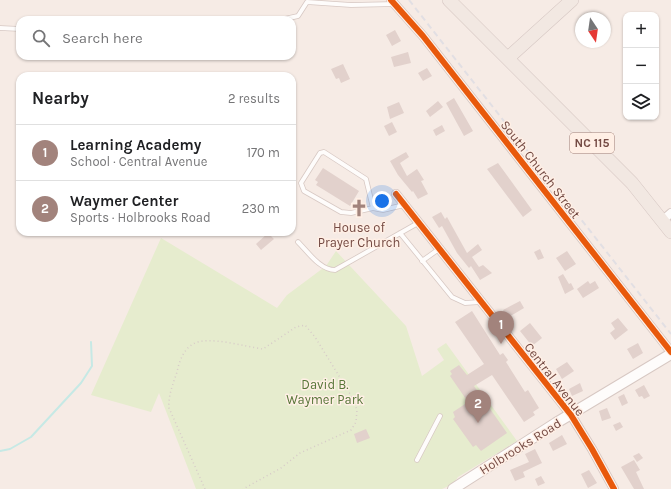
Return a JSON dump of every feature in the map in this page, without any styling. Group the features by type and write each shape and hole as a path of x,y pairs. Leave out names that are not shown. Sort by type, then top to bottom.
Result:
{"main road":[{"name":"NC 115","path":"449,0 667,216 671,232"},
{"path":"508,58 572,0"}],"street":[{"name":"South Church Street","path":"393,2 423,36 671,353"},
{"name":"Central Avenue","path":"396,194 571,415 614,489"},
{"name":"Holbrooks Road","path":"453,489 671,353"}],"lane":[{"name":"South Church Street","path":"296,16 298,16 307,2 351,5 393,2"},
{"path":"0,28 16,29"},
{"path":"373,208 366,179 324,152 320,153 301,183 304,191 341,212 351,213 373,208 383,210 405,205"},
{"path":"298,242 321,265 328,270 335,270 418,223"},
{"path":"400,233 452,297 465,303 480,302"},
{"path":"422,260 439,248"},
{"path":"416,460 440,416"}],"path":[{"path":"204,489 169,408 169,401 180,361 187,348 194,343 205,341 263,349 296,327 305,325 315,336 352,397 357,410 356,422 351,430 300,453 281,468 243,489"}],"green space":[{"name":"David B. Waymer Park","path":"161,238 277,308 287,295 326,266 336,251 406,326 422,376 444,360 437,349 446,343 517,441 458,477 453,484 442,489 196,489 159,393 151,412 91,395"}],"building":[{"path":"395,30 401,41 392,46 386,35"},
{"path":"408,52 411,63 394,67 391,57"},
{"path":"343,64 350,79 341,83 339,78 336,79 331,69"},
{"path":"427,68 432,76 423,81 418,73"},
{"path":"454,98 473,131 464,136 446,103"},
{"path":"438,101 443,107 430,117 426,111"},
{"path":"399,102 404,113 390,119 387,107"},
{"path":"392,122 397,132 389,136 384,126"},
{"path":"442,125 445,131 436,136 433,130"},
{"path":"406,152 409,157 400,163 407,176 417,169 424,180 421,181 428,194 418,199 413,191 412,192 398,175 390,161"},
{"path":"498,163 532,210 523,217 487,169"},
{"path":"323,168 359,191 350,206 316,185 318,182 315,180"},
{"path":"441,212 445,219 447,217 467,253 478,244 482,250 472,257 479,267 483,265 492,273 480,280 471,266 469,268 457,253 442,226 439,228 432,217"},
{"path":"265,236 271,236 274,239 261,250 256,244"},
{"path":"540,249 544,258 538,260 534,252"},
{"path":"567,251 576,264 565,271 556,258"},
{"path":"563,274 574,289 565,294 558,277"},
{"path":"588,281 590,284 595,281 599,288 583,298 577,289"},
{"path":"520,301 524,308 507,318 503,310"},
{"path":"472,311 500,355 503,353 508,360 506,362 525,392 528,390 539,408 533,412 535,415 524,422 492,375 474,386 507,433 481,451 476,445 473,447 453,419 455,417 453,412 468,402 450,376 452,374 450,371 459,365 467,375 484,364 455,322"},
{"path":"618,318 628,330 615,340 610,333 615,329 611,323"},
{"path":"530,323 542,338 532,346 520,331"},
{"path":"638,343 643,353 633,359 627,349"},
{"path":"567,362 574,371 562,379 556,369"},
{"path":"580,383 583,391 572,396 569,389"},
{"path":"644,385 650,396 644,399 642,396 639,397 635,390"},
{"path":"624,394 628,403 622,406 618,397"},
{"path":"607,408 611,418 602,421 599,411"},
{"path":"620,422 623,427 616,431 613,425"},
{"path":"366,429 370,438 357,443 354,434"},
{"path":"562,435 567,444 553,451 549,443"},
{"path":"535,449 542,463 523,472 525,477 515,481 510,470 529,462 525,454"},
{"path":"639,453 643,458 637,462 633,456"},
{"path":"634,460 640,470 636,472 644,489 634,489 621,467"},
{"path":"589,470 597,483 588,488 581,474"},
{"path":"541,476 545,483 538,486 535,479"}],"waterway":[{"path":"0,451 10,449 31,437 81,383 92,366 91,342"}],"railway":[{"path":"409,0 671,334"}],"cycle path":[{"path":"391,0 423,36 671,352"},
{"path":"396,194 571,415 614,489"}],"place":[{"name":"House of Prayer Church","path":"359,208"},
{"name":"Learning Academy","path":"501,344"},
{"name":"Waymer Center","path":"478,423"}]}
